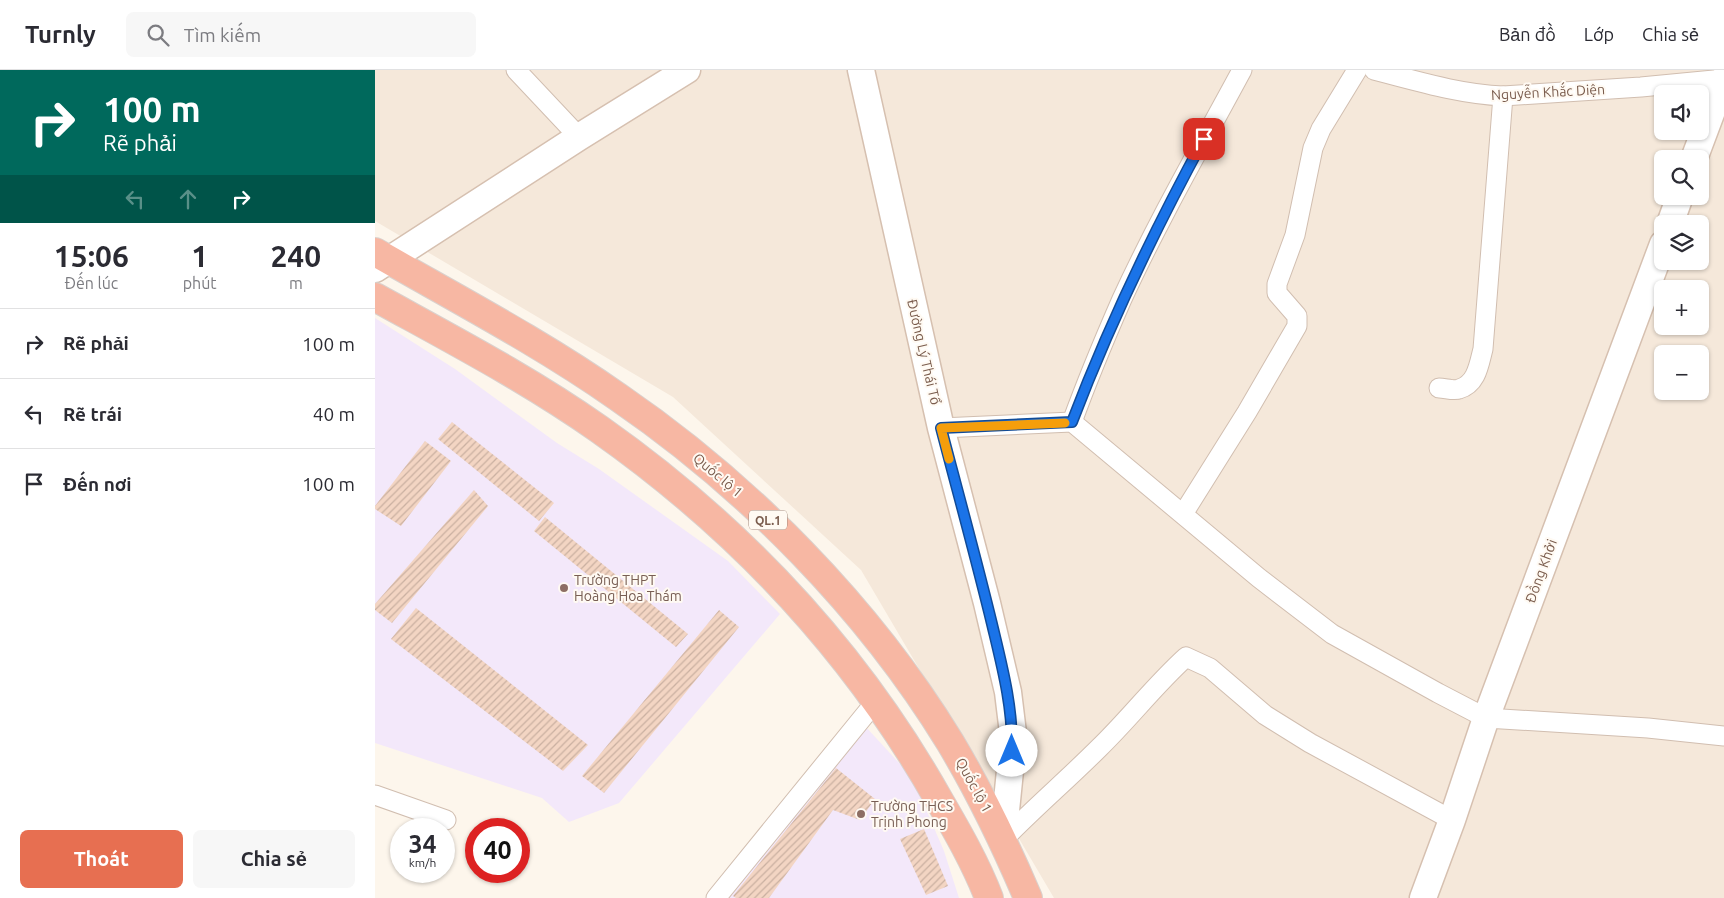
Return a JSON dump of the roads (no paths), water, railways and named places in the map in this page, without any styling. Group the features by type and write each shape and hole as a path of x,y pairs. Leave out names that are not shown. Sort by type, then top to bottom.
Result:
{"highway":[{"name":"Quốc lộ 1","path":"379,260 562,359 603,387 676,440 735,489 797,548 854,610 906,676 950,741 989,811 1028,898"},
{"name":"QL.1","path":"375,297 488,360 599,429 654,470 710,517 772,575 823,632 877,700 917,761 954,825 989,898"}],"street":[{"path":"516,70 579,137"},
{"path":"379,260 687,70"},
{"name":"Đường Lý Thái Tổ","path":"861,70 941,428 987,603 1011,712 1013,733 1011,772 1003,840"},
{"path":"1072,422 1089,376 1123,298 1185,173 1242,70"},
{"path":"1183,514 1247,412 1297,326 1297,316 1277,293 1277,284 1295,235 1313,148 1321,129 1357,70"},
{"name":"Nguyễn Khắc Diện","path":"1374,70 1445,88 1483,95 1503,96 1641,87 1724,79"},
{"path":"1697,150 1724,79"},
{"path":"1439,388 1459,390 1471,382 1478,372 1483,349 1503,96"},
{"name":"Đồng Khởi","path":"1423,898 1452,820 1486,718 1654,268"},
{"path":"941,428 1072,422 1259,578 1332,634 1356,649 1486,718 1649,728 1724,736"},
{"path":"1003,840 1031,811 1100,748 1186,657 1209,668 1265,715 1310,744 1452,820"},
{"path":"715,898 877,700"},
{"path":"375,795 440,818"}],"place":[{"name":"Trường THPT Hoàng Hoa Thám","path":"564,588"},
{"name":"Trường THCS Trịnh Phong","path":"861,814"}]}
